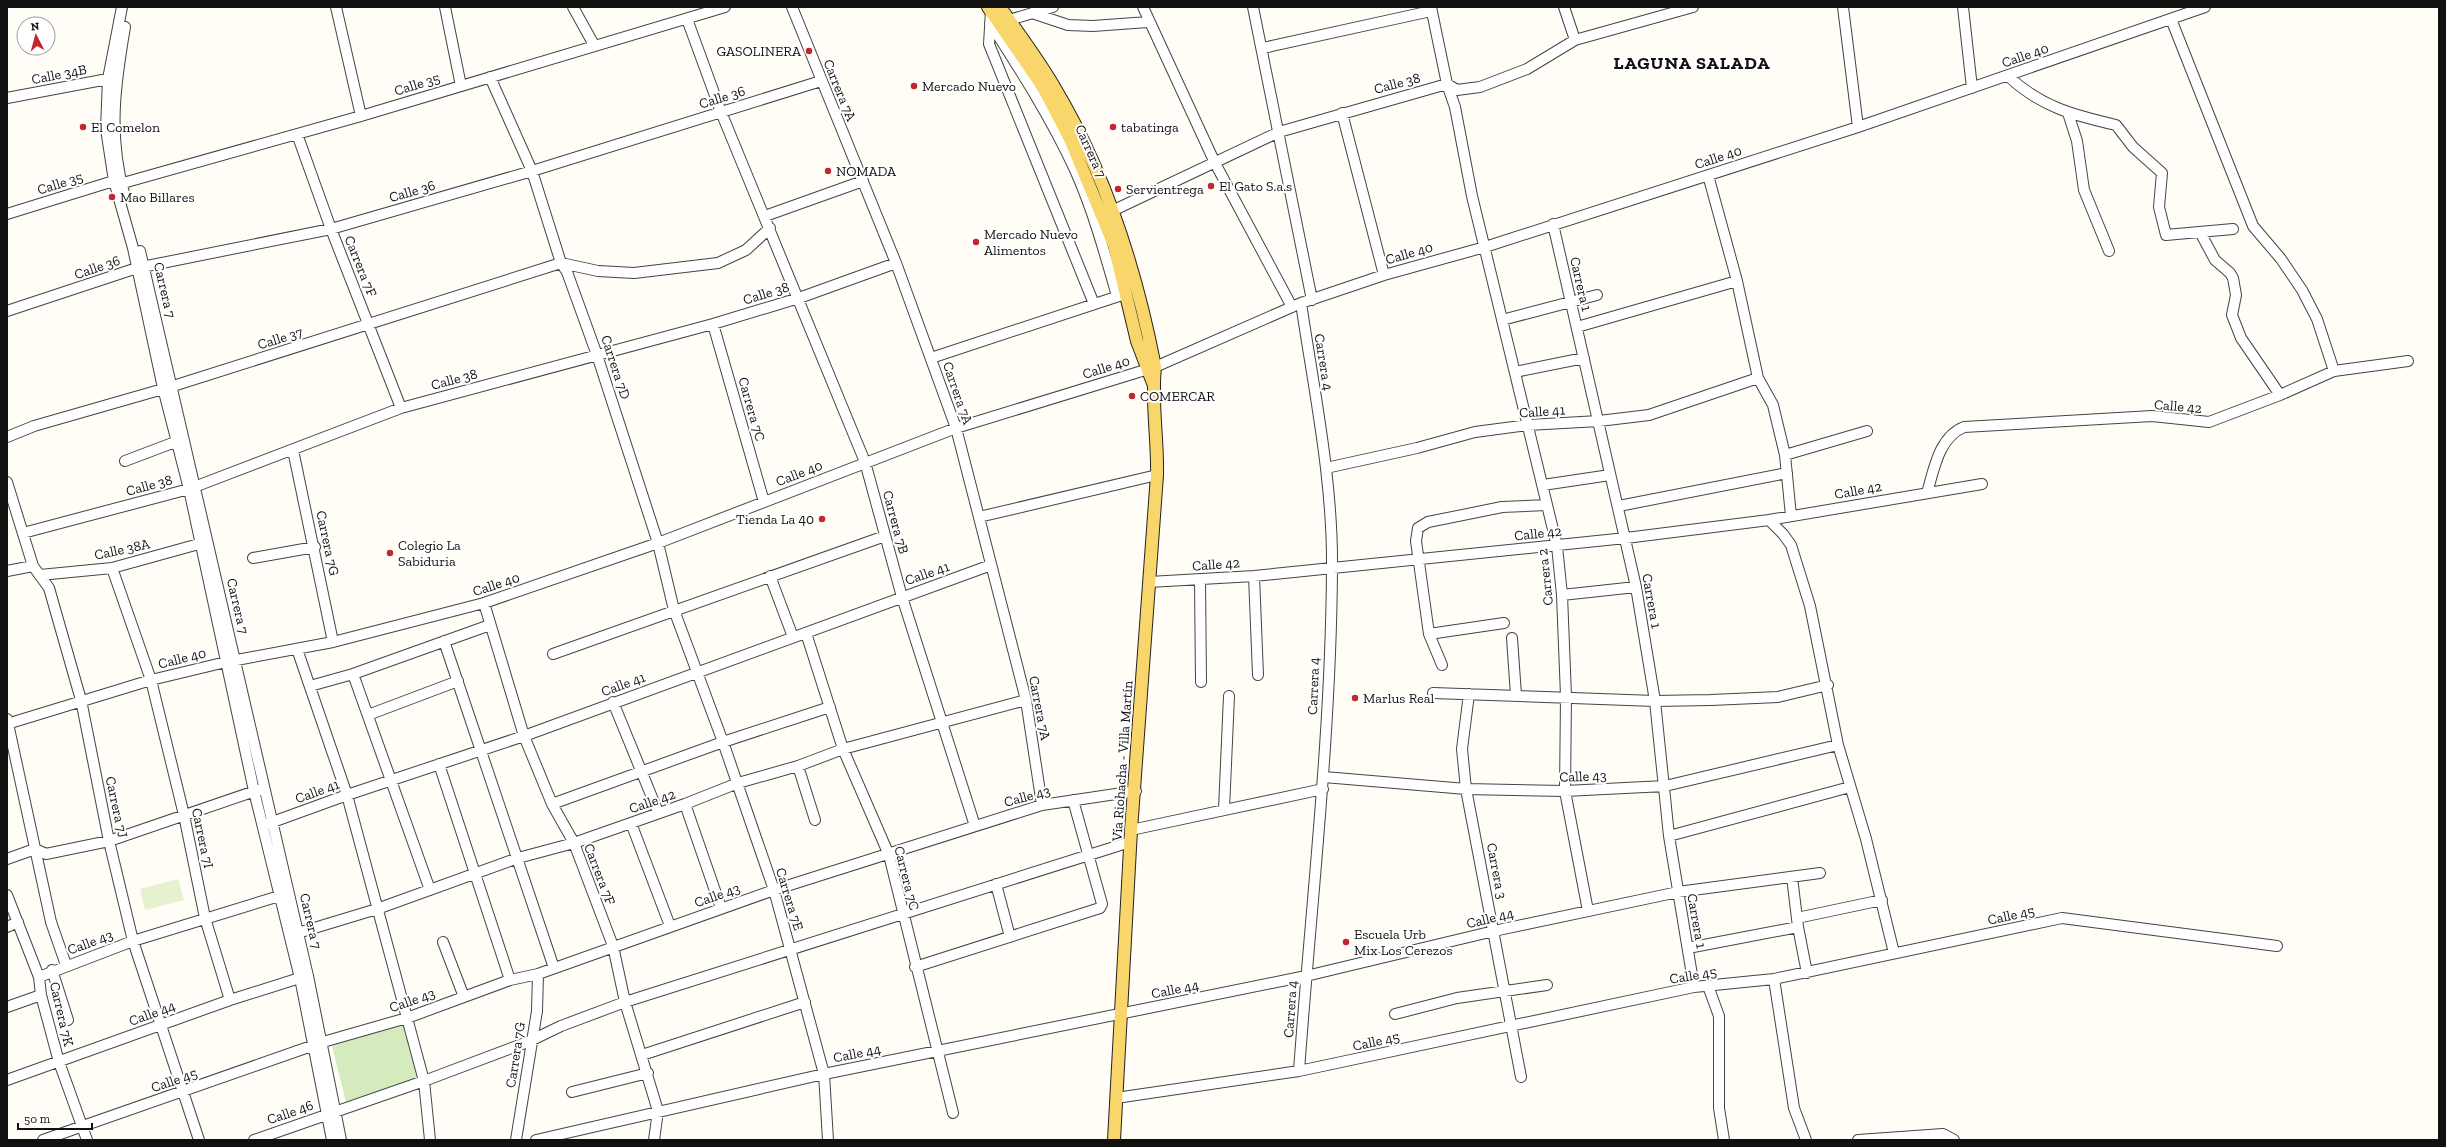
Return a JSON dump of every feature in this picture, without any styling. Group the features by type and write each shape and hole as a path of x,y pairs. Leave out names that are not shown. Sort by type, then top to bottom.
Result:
{"main road":[{"name":"Carrera 7","path":"993,8 1009,20 1053,84 1076,126 1124,241 1127,293"},
{"name":"Carrera 7","path":"993,8 1043,87 1070,139 1106,223 1150,368"},
{"name":"Vía Riohacha - Villa Martín","path":"1114,1140 1131,836 1136,791 1157,475 1158,445 1153,384 1150,368"}],"street":[{"path":"112,78 122,7"},
{"path":"112,78 128,7"},
{"path":"445,7 461,86"},
{"path":"573,7 594,45"},
{"name":"Calle 35","path":"7,214 118,182 361,116 725,7"},
{"name":"Carrera 7A","path":"792,7 896,263 956,428 1026,700 1042,805"},
{"path":"1009,20 1053,7"},
{"name":"Carrera 4","path":"1143,7 1148,22 1215,163 1296,305 1326,468 1332,567 1324,777 1299,1071"},
{"path":"1253,7 1263,48 1312,300"},
{"path":"1564,7 1575,40"},
{"path":"1263,48 1431,9 1447,84 1457,90 1480,87 1527,69 1575,40 1693,7"},
{"path":"1843,7 1858,127"},
{"path":"1963,7 1972,88"},
{"name":"Calle 40","path":"7,722 151,680 230,661 333,642 484,603 658,543 956,428 1150,368 1296,305 1384,275 1485,247 1858,127 2205,7"},
{"path":"338,8 361,116"},
{"path":"993,8 990,23 989,44 992,54 1094,304"},
{"path":"1032,13 1074,25 1093,26 1148,22"},
{"name":"Carrera 7B","path":"686,19 722,112 865,462 902,597 944,724 975,826"},
{"path":"2171,20 2253,226 2281,259 2302,290 2318,319 2334,371"},
{"path":"931,358 1127,293 1104,251 1075,171 1040,102 990,23"},
{"path":"2008,76 2025,92 2068,114 2116,125 2133,148 2159,169 2162,177 2159,208 2166,235 2201,234 2233,229"},
{"name":"Carrera 7D","path":"490,77 532,171 561,263 567,272 597,355 658,543 674,610 698,672"},
{"name":"Calle 34B","path":"7,98 112,78"},
{"name":"Carrera 7","path":"112,78 106,129 118,182 141,267 167,388 192,488 259,790 304,977 332,1114 341,1140"},
{"name":"Calle 36","path":"7,311 141,267 331,229 532,171 821,81"},
{"name":"Calle 38","path":"1112,212 1279,132 1447,84"},
{"name":"Carrera 2","path":"1447,84 1455,107 1469,185 1557,546 1562,595 1566,696 1565,791 1588,911"},
{"path":"1342,113 1384,275"},
{"path":"2068,114 2077,141 2084,190 2109,251"},
{"name":"Carrera 7F","path":"297,134 331,229 370,325 401,408"},
{"path":"1708,175 1737,281 1758,378 1773,405 1785,455 1791,516"},
{"path":"765,216 863,181"},
{"name":"Carrera 1","path":"1553,224 1599,421 1610,475 1619,506 1636,587 1655,701 1669,836 1694,987"},
{"path":"561,263 598,271 634,273 718,263 746,250 770,228"},
{"path":"2201,234 2215,260 2230,273 2233,278 2236,295 2232,315 2241,338 2280,395"},
{"name":"Calle 37","path":"7,437 34,426 167,388 370,325 561,263"},
{"name":"Calle 38","path":"23,532 192,488 401,408 712,324 799,298 896,263"},
{"path":"1577,327 1737,281"},
{"path":"1502,320 1597,295"},
{"name":"Carrera 7C","path":"712,324 764,502"},
{"path":"1515,372 1584,358"},
{"name":"Calle 42","path":"1928,492 1944,443 1958,430 1964,427 2152,416 2209,422 2280,395 2334,371 2408,361"},
{"name":"Calle 41","path":"1326,468 1417,448 1475,432 1528,425 1599,421 1650,415 1758,378"},
{"path":"1785,455 1867,431"},
{"path":"125,461 180,440"},
{"name":"Carrera 7G","path":"293,450 315,547 333,642"},
{"path":"1619,506 1787,472"},
{"path":"979,517 1157,475"},
{"path":"1543,485 1610,475"},
{"name":"Carrera 7J","path":"7,482 33,566 49,588 80,700 109,840 133,941 182,1093 199,1140"},
{"name":"Calle 42","path":"1149,582 1254,576 1626,538 1769,520 1982,484"},
{"path":"1442,665 1429,634 1416,541 1418,528 1428,522 1502,507 1547,505"},
{"path":"1769,520 1784,534 1791,545 1810,606 1828,685 1838,745 1882,900 1894,953"},
{"path":"553,654 885,536"},
{"name":"Calle 38A","path":"40,575 112,568 204,542"},
{"path":"253,558 315,547"},
{"name":"Calle 41","path":"268,824 390,780 524,736 612,702 991,565"},
{"path":"7,571 33,566"},
{"name":"Carrera 7I","path":"112,568 151,680 184,815 205,918 230,1000"},
{"path":"770,576 793,637"},
{"path":"1254,576 1258,675"},
{"path":"1200,580 1201,682"},
{"path":"1562,595 1636,587"},
{"name":"Carrera 7F","path":"484,603 524,736 552,804 574,843 613,946 625,1002 648,1072 658,1111 654,1140"},
{"path":"1429,634 1504,623"},
{"path":"310,686 353,674 490,626"},
{"name":"Carrera 7C","path":"806,633 843,749 888,855 936,1052 953,1113"},
{"path":"1512,638 1516,695"},
{"path":"444,641 554,968"},
{"path":"297,649 347,795 424,1081 430,1140"},
{"name":"Carrera 7E","path":"698,672 738,783 774,890 791,950 824,1074 828,1140"},
{"path":"353,674 430,890"},
{"path":"368,715 458,681"},
{"path":"1433,693 1566,696 1655,701 1778,697 1828,685"},
{"name":"Carrera 3","path":"1468,694 1462,749 1466,789 1521,1077"},
{"path":"1224,809 1229,696"},
{"name":"Calle 42","path":"294,934 377,909 475,875 518,858 574,843 658,812 685,804 738,783 798,766 843,749 944,724 1026,700"},
{"path":"612,702 658,812"},
{"path":"552,804 723,742 830,707"},
{"path":"7,722 51,922 66,965"},
{"name":"Calle 43","path":"1324,777 1466,789 1565,791 1665,786 1838,745"},
{"path":"439,764 510,980"},
{"path":"798,766 815,820"},
{"path":"1669,836 1850,788"},
{"path":"332,1114 530,1041 561,1026 625,1002 1089,855 1131,836 1224,809 1323,789"},
{"path":"7,858 35,849 46,854 109,840 259,790"},
{"name":"Calle 43","path":"318,1044 407,1018 510,980 538,974 613,946 774,890 1042,805 1136,791"},
{"path":"915,967 1100,908 1102,904 1073,800"},
{"path":"685,804 721,908"},
{"path":"631,823 670,926"},
{"name":"Calle 44","path":"536,1140 824,1074 1306,976 1494,931 1678,892 1820,873"},
{"path":"1792,877 1797,923 1807,972"},
{"path":"996,884 1010,937"},
{"name":"Calle 43","path":"39,977 52,970 133,941 284,894"},
{"name":"Carrera 7K","path":"7,895 39,977 41,995 59,1062 87,1140"},
{"path":"1688,948 1797,923 1882,900"},
{"name":"Calle 45","path":"1116,1098 1299,1071 1694,987 1774,979 2062,918 2277,946"},
{"path":"7,927 18,922"},
{"path":"443,942 464,997"},
{"path":"52,970 68,1020"},
{"name":"Carrera 7G","path":"516,1140 530,1041 536,1011 538,974"},
{"name":"Calle 44","path":"7,1080 230,1000 304,977"},
{"path":"1774,979 1794,1108 1806,1140"},
{"path":"1395,1014 1457,998 1504,990 1548,985"},
{"path":"1708,986 1719,1016 1719,1108 1724,1140"},
{"path":"7,1007 41,995"},
{"path":"642,1055 805,1002"},
{"name":"Calle 45","path":"43,1140 182,1093 318,1044"},
{"path":"572,1092 648,1072"},
{"name":"Carrera 7","path":"332,1114 332,1140"},
{"name":"Calle 46","path":"254,1140 332,1114"},
{"path":"1858,1140 1943,1134 1954,1140"}],"green space":[{"path":"178,879 184,900 145,910 140,889"},
{"path":"403,1019 417,1077 346,1102 332,1046"}],"place":[{"name":"GASOLINERA","path":"809,51"},
{"name":"Mercado Nuevo","path":"914,86"},
{"name":"El Comelon","path":"83,127"},
{"name":"tabatinga","path":"1113,127"},
{"name":"NOMADA","path":"828,171"},
{"name":"El Gato S.a.s","path":"1211,186"},
{"name":"Servientrega","path":"1118,189"},
{"name":"Mao Billares","path":"112,197"},
{"name":"Mercado Nuevo Alimentos","path":"976,242"},
{"name":"COMERCAR","path":"1132,396"},
{"name":"Tienda La 40","path":"822,519"},
{"name":"Colegio La Sabiduria","path":"390,553"},
{"name":"Marlus Real","path":"1355,698"},
{"name":"Escuela Urb Mix Los Cerezos","path":"1346,942"}],"district":[{"name":"LAGUNA SALADA","path":"1692,63"}]}
